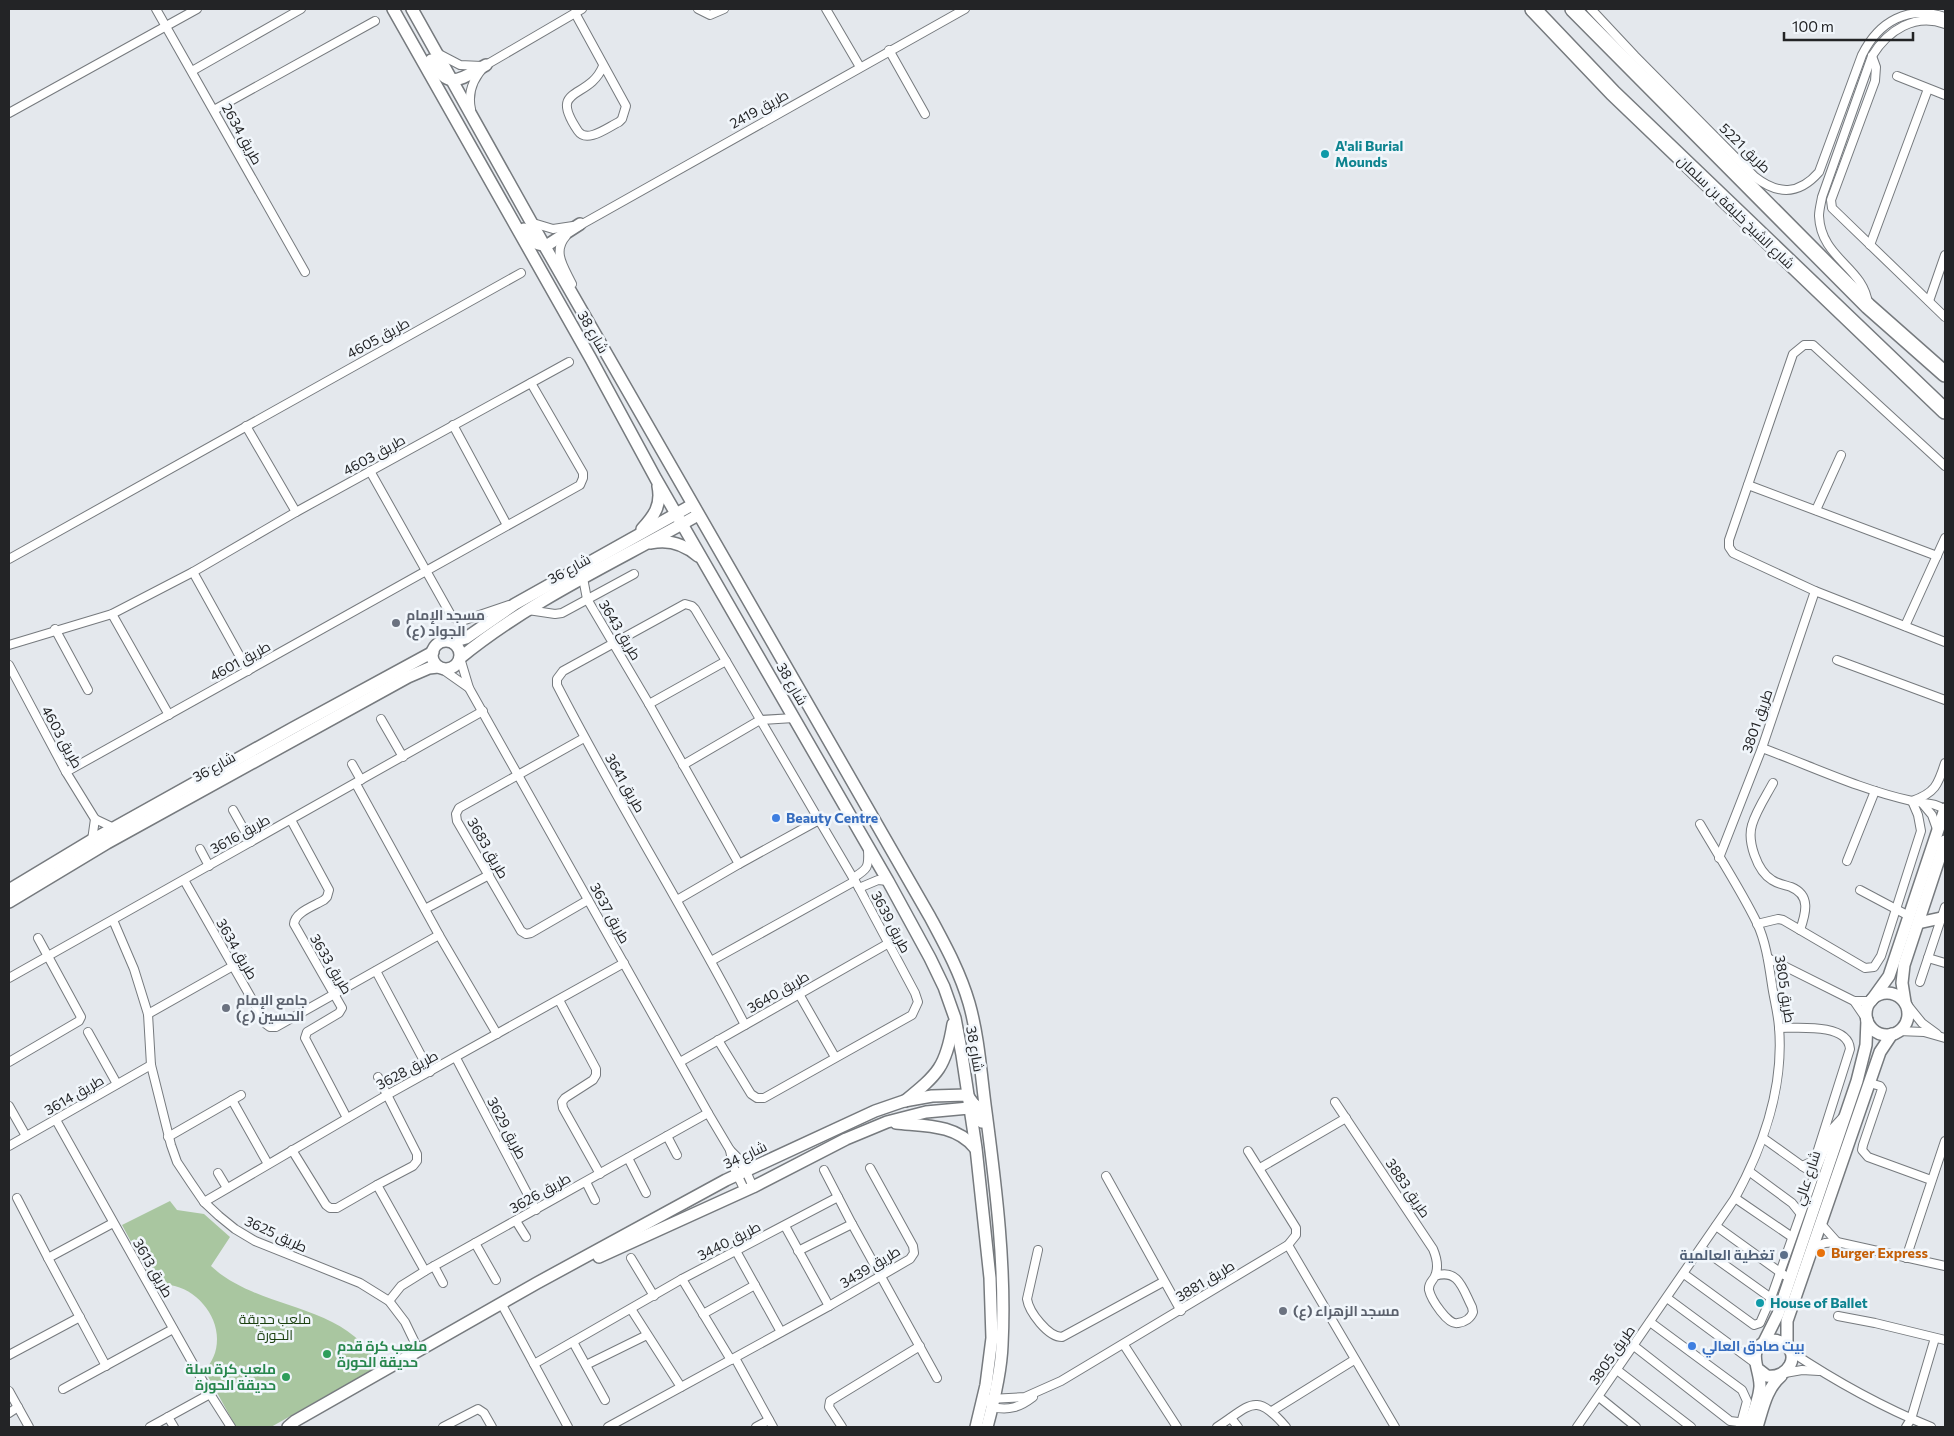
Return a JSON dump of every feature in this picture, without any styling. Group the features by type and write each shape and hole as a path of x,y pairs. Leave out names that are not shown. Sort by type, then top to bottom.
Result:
{"highway":[{"path":"1523,9 1613,93"},
{"name":"شارع الشيخ خليفة بن سلمان","path":"1532,9 1613,93 1945,411"},
{"name":"شارع الشيخ خليفة بن سلمان","path":"1573,9 1868,306 1945,374"}],"street":[{"name":"طريق 2634","path":"156,9 305,272"},
{"path":"9,113 197,9"},
{"path":"192,70 301,9"},
{"name":"شارع 38","path":"412,9 472,113 544,245 952,958 969,1004 976,1035 994,1172 999,1233 1002,1347 987,1427"},
{"path":"698,9 710,15 724,9"},
{"path":"826,9 860,67"},
{"path":"946,9 951,17"},
{"name":"طريق 2419","path":"587,318 559,250 565,237 580,224 965,9"},
{"name":"طريق 5221","path":"1591,9 1755,177 1764,184 1776,189 1788,190 1805,185 1819,172 1862,55 1876,32 1899,17 1912,13 1925,12 1945,17"},
{"path":"395,12 415,32 437,72 447,79 453,80 460,79 486,65 578,11 603,66 626,106 622,119 618,122 590,136 584,136 579,133 565,109 566,103 570,97 599,76 603,66"},
{"name":"شارع 38","path":"395,12 591,359 656,479 868,846 930,958 944,987 954,1018 962,1055 967,1095"},
{"path":"214,110 375,21"},
{"path":"1868,306 1867,295 1863,285 1828,247 1822,232 1819,216 1826,182 1872,56 1888,35 1905,25 1921,21 1945,24"},
{"path":"890,50 925,114"},
{"path":"436,52 451,62 460,65 486,65"},
{"path":"1872,56 1876,67 1875,81 1831,202 1835,212 1945,317"},
{"path":"472,113 470,102 472,87 479,72 486,65"},
{"path":"1897,76 1945,95"},
{"path":"1870,245 1928,89"},
{"path":"486,175 504,195 532,240 539,245 549,244 580,224"},
{"name":"طريق 2419","path":"533,223 553,229 580,224"},
{"path":"1929,301 1945,256"},
{"name":"طريق 4605","path":"9,559 522,273"},
{"path":"1945,466 1813,345 1804,345 1792,354 1729,540 1729,547 1733,553 1815,591 1945,642"},
{"name":"طريق 4603","path":"9,645 55,629 112,614 193,572 296,512 569,362"},
{"name":"طريق 4601","path":"66,772 576,488 582,482 581,469 531,382"},
{"path":"246,426 296,512"},
{"path":"453,426 507,525"},
{"path":"1816,510 1841,455"},
{"path":"370,471 452,617 458,621 465,620 490,610 516,604"},
{"path":"637,541 656,512 660,496 656,479"},
{"path":"1748,485 1937,556"},
{"name":"شارع 36","path":"452,642 471,634 516,604 695,510"},
{"path":"1906,626 1945,538"},
{"path":"637,541 674,542 691,550 705,563"},
{"name":"شارع 36","path":"460,658 483,639 526,610 583,578 637,541"},
{"path":"193,572 248,671"},
{"path":"583,578 586,599 634,574"},
{"name":"طريق 3801","path":"1719,858 1762,748 1815,591"},
{"name":"طريق 3643","path":"526,610 559,614 586,599 649,704 739,864"},
{"name":"طريق 3641","path":"726,661 695,609 689,604 681,605 563,671 557,679 557,684 584,738 677,900 745,1025"},
{"path":"112,614 170,715"},
{"path":"55,629 88,690"},
{"path":"447,641 452,642 459,648 460,658 456,666 452,668 440,668 433,660 433,652 438,644 447,641"},
{"name":"شارع 36","path":"9,890 92,840 433,652"},
{"name":"طريق 3637","path":"460,658 469,688 708,1113 730,1150 738,1158 749,1189"},
{"path":"1837,660 1945,700"},
{"path":"649,704 726,661 856,882"},
{"name":"طريق 4603","path":"9,665 66,772 95,819"},
{"name":"شارع 36","path":"9,902 107,843 408,677 429,668 440,668"},
{"name":"طريق 3637","path":"440,668 469,688"},
{"name":"طريق 3616","path":"9,978 483,711"},
{"path":"683,765 760,720 794,718"},
{"path":"381,719 403,756"},
{"name":"طريق 3683","path":"584,738 460,808 456,814 457,820 521,931 526,934 588,900"},
{"path":"1762,748 1875,791 1912,801 1938,805 1945,810 1937,832 1904,964 1902,982 1908,1015 1907,1021 1895,1033"},
{"path":"1912,801 1923,797 1933,790 1938,784 1945,763"},
{"path":"352,764 358,782 425,910 496,1034"},
{"path":"1773,783 1752,824 1752,850 1766,875 1773,881 1794,888 1801,893 1805,900 1806,909 1800,930"},
{"path":"1847,861 1875,791"},
{"path":"1757,924 1778,919 1783,920 1865,968 1874,967 1882,956 1921,832 1918,815 1912,801"},
{"path":"1922,803 1932,815 1937,832"},
{"path":"233,810 251,842"},
{"path":"92,840 95,819 114,828"},
{"name":"طريق 3633","path":"291,820 329,890 324,900 298,915 294,920 294,924 341,1005 341,1011 308,1032 305,1038 348,1118"},
{"path":"677,900 819,820"},
{"name":"طريق 3805","path":"1579,1424 1735,1198 1750,1172 1763,1138 1775,1094 1779,1028 1768,958 1757,924 1700,824"},
{"path":"1867,1020 1868,1007 1889,976 1914,920 1945,841"},
{"path":"856,882 869,863 868,846"},
{"path":"200,849 209,866"},
{"path":"425,910 489,875"},
{"name":"طريق 3634","path":"184,880 270,1028 276,1027 439,935"},
{"path":"856,882 878,880 888,882"},
{"name":"طريق 3639","path":"711,961 856,882 917,998 918,1007 908,1017 764,1098 756,1098 749,1092 718,1040"},
{"path":"1860,890 1914,920 1943,912"},
{"path":"1920,982 1943,912"},
{"name":"طريق 3625","path":"113,920 134,969 148,1014 151,1065 168,1136 177,1162 204,1202 234,1229 254,1241 360,1283 389,1301 405,1322 419,1351"},
{"path":"9,1062 80,1021 81,1017 80,1012 38,938"},
{"name":"طريق 3640","path":"680,1062 889,943"},
{"path":"1768,958 1854,1001 1871,1001 1882,994 1895,994 1905,1002 1922,1022 1942,1036"},
{"path":"1928,958 1945,963"},
{"name":"طريق 3628","path":"204,1202 387,1095 624,963"},
{"path":"148,1014 233,966"},
{"path":"376,971 430,1072"},
{"path":"799,994 835,1057"},
{"path":"559,1000 596,1069 596,1075 592,1080 565,1098 562,1102 563,1108 600,1174"},
{"path":"1854,1001 1874,1030 1880,1033 1912,1031 1942,1036"},
{"path":"904,1101 923,1086 942,1065 949,1048 954,1018"},
{"name":"شارع عالي","path":"1764,1342 1778,1314 1785,1276 1857,1081 1866,1045 1867,1020"},
{"path":"1779,1028 1814,1028 1837,1032 1850,1044 1817,1153 1811,1162 1802,1166"},
{"path":"88,1032 117,1084"},
{"name":"شارع عالي","path":"1788,1348 1787,1321 1880,1052 1895,1033"},
{"name":"طريق 3629","path":"456,1058 536,1210"},
{"name":"طريق 3614","path":"9,1146 151,1065"},
{"path":"292,1150 326,1205 330,1208 337,1208 414,1166 418,1161 417,1154 378,1078"},
{"path":"1870,1083 1880,1086 1882,1089 1863,1145 1862,1150 1864,1154 1868,1158 1931,1180"},
{"path":"976,1427 981,1413 992,1338 990,1286 972,1106 983,1092"},
{"path":"168,1136 241,1095"},
{"path":"967,1095 972,1106 981,1116 988,1161 994,1172"},
{"name":"شارع 34","path":"278,1427 290,1421 295,1424 537,1283 742,1173 875,1110 904,1101 932,1096 967,1095"},
{"path":"232,1100 268,1164"},
{"name":"طريق 3883","path":"1335,1102 1433,1248 1437,1259 1435,1276 1431,1281 1429,1290 1431,1296 1447,1321 1456,1324 1469,1318 1473,1312 1472,1308 1455,1277 1447,1273 1435,1276"},
{"path":"9,1106 26,1136"},
{"name":"شارع 34","path":"537,1283 648,1236 749,1189 846,1139 887,1122 926,1112 972,1106"},
{"name":"طريق 3626","path":"389,1301 401,1286 425,1271 708,1113"},
{"path":"1684,1274 1754,1325 1760,1323 1771,1298 1785,1276 1792,1237 1833,1128 1844,1116"},
{"path":"1260,1168 1346,1118"},
{"name":"طريق 3613","path":"56,1120 210,1394 231,1427"},
{"path":"887,1122 924,1125 958,1133 967,1137 976,1148"},
{"path":"667,1136 677,1155"},
{"path":"1763,1138 1807,1169 1817,1168"},
{"path":"1906,1258 1945,1141"},
{"path":"1248,1151 1296,1228 1296,1235 1288,1246 1395,1427"},
{"path":"628,1158 646,1193"},
{"name":"طريق 3439","path":"608,1427 829,1306 910,1259 914,1252 913,1246 870,1168"},
{"path":"824,1170 937,1378"},
{"path":"1750,1172 1792,1203 1800,1214"},
{"path":"218,1173 227,1188"},
{"path":"1106,1176 1163,1282 1181,1311"},
{"path":"586,1182 595,1200"},
{"path":"377,1185 425,1271"},
{"name":"طريق 3440","path":"534,1364 682,1279 838,1197"},
{"path":"17,1198 106,1366"},
{"path":"1735,1198 1792,1237"},
{"path":"1792,1203 1805,1200"},
{"path":"516,1220 526,1237"},
{"path":"48,1258 113,1223"},
{"path":"798,1251 852,1224"},
{"path":"1821,1224 1838,1242"},
{"path":"785,1226 829,1306"},
{"path":"1716,1226 1785,1276"},
{"path":"1813,1248 1825,1243 1838,1242 1945,1266"},
{"path":"475,1243 496,1280"},
{"name":"طريق 3881","path":"992,1402 1008,1409 1017,1407 1039,1392 1181,1311 1288,1246"},
{"path":"1701,1248 1771,1298"},
{"path":"1038,1250 1027,1299 1028,1306 1051,1334 1057,1337 1062,1337 1163,1282"},
{"path":"736,1251 781,1332"},
{"path":"631,1258 654,1296"},
{"path":"434,1266 443,1283"},
{"path":"682,1279 733,1359 771,1424 756,1427"},
{"path":"703,1314 755,1285"},
{"path":"1667,1298 1739,1351 1767,1376 1779,1376 1802,1370 1821,1372"},
{"path":"502,1303 568,1427"},
{"path":"631,1309 681,1387"},
{"path":"1838,1316 1945,1340"},
{"path":"9,1355 80,1317"},
{"path":"1650,1322 1742,1390 1747,1401 1747,1426"},
{"path":"63,1389 173,1329"},
{"path":"586,1365 648,1335"},
{"path":"1906,1427 1911,1418 1935,1338"},
{"path":"1747,1426 1760,1388 1756,1366 1756,1351 1764,1342 1776,1340 1821,1372 1931,1427"},
{"path":"573,1342 605,1400"},
{"path":"1124,1344 1177,1427"},
{"path":"842,1427 829,1407 830,1401 920,1346"},
{"path":"1634,1346 1726,1418 1747,1426"},
{"path":"1747,1426 1773,1383 1785,1373 1791,1363 1788,1348"},
{"path":"1739,1351 1756,1351"},
{"path":"1272,1411 1354,1360"},
{"path":"1618,1370 1691,1427"},
{"path":"981,1413 992,1402 986,1385"},
{"path":"9,1391 29,1427"},
{"path":"150,1427 210,1394"},
{"path":"1599,1397 1636,1427"},
{"path":"1217,1427 1251,1405 1259,1404 1272,1411 1286,1427"},
{"path":"9,1412 18,1408"},
{"path":"443,1427 478,1409 484,1413 492,1427"},
{"path":"168,1417 174,1427"},
{"path":"1231,1418 1238,1427"},
{"path":"1579,1424 1588,1427"}],"green space":[{"name":"ملعب حديقة الحورة","path":"170,1201 177,1210 204,1214 230,1237 211,1266 231,1281 253,1292 323,1318 345,1329 364,1345 379,1366 271,1427 236,1427 205,1371 214,1356 217,1344 216,1330 209,1312 196,1297 179,1287 161,1284 155,1286 122,1225"}],"place":[{"name":"A'ali Burial Mounds","path":"1325,154"},
{"name":"مسجد الإمام الجواد (ع)","path":"396,623"},
{"name":"Beauty Centre","path":"776,818"},
{"name":"جامع الإمام الحسين (ع)","path":"226,1008"},
{"name":"Burger Express","path":"1821,1253"},
{"name":"تغطية العالمية","path":"1784,1255"},
{"name":"House of Ballet","path":"1760,1303"},
{"name":"مسجد الزهراء (ع)","path":"1283,1311"},
{"name":"بيت صادق العالي","path":"1692,1346"},
{"name":"ملعب كرة قدم حديقة الحورة","path":"327,1354"},
{"name":"ملعب كرة سلة حديقة الحورة","path":"286,1377"}]}
